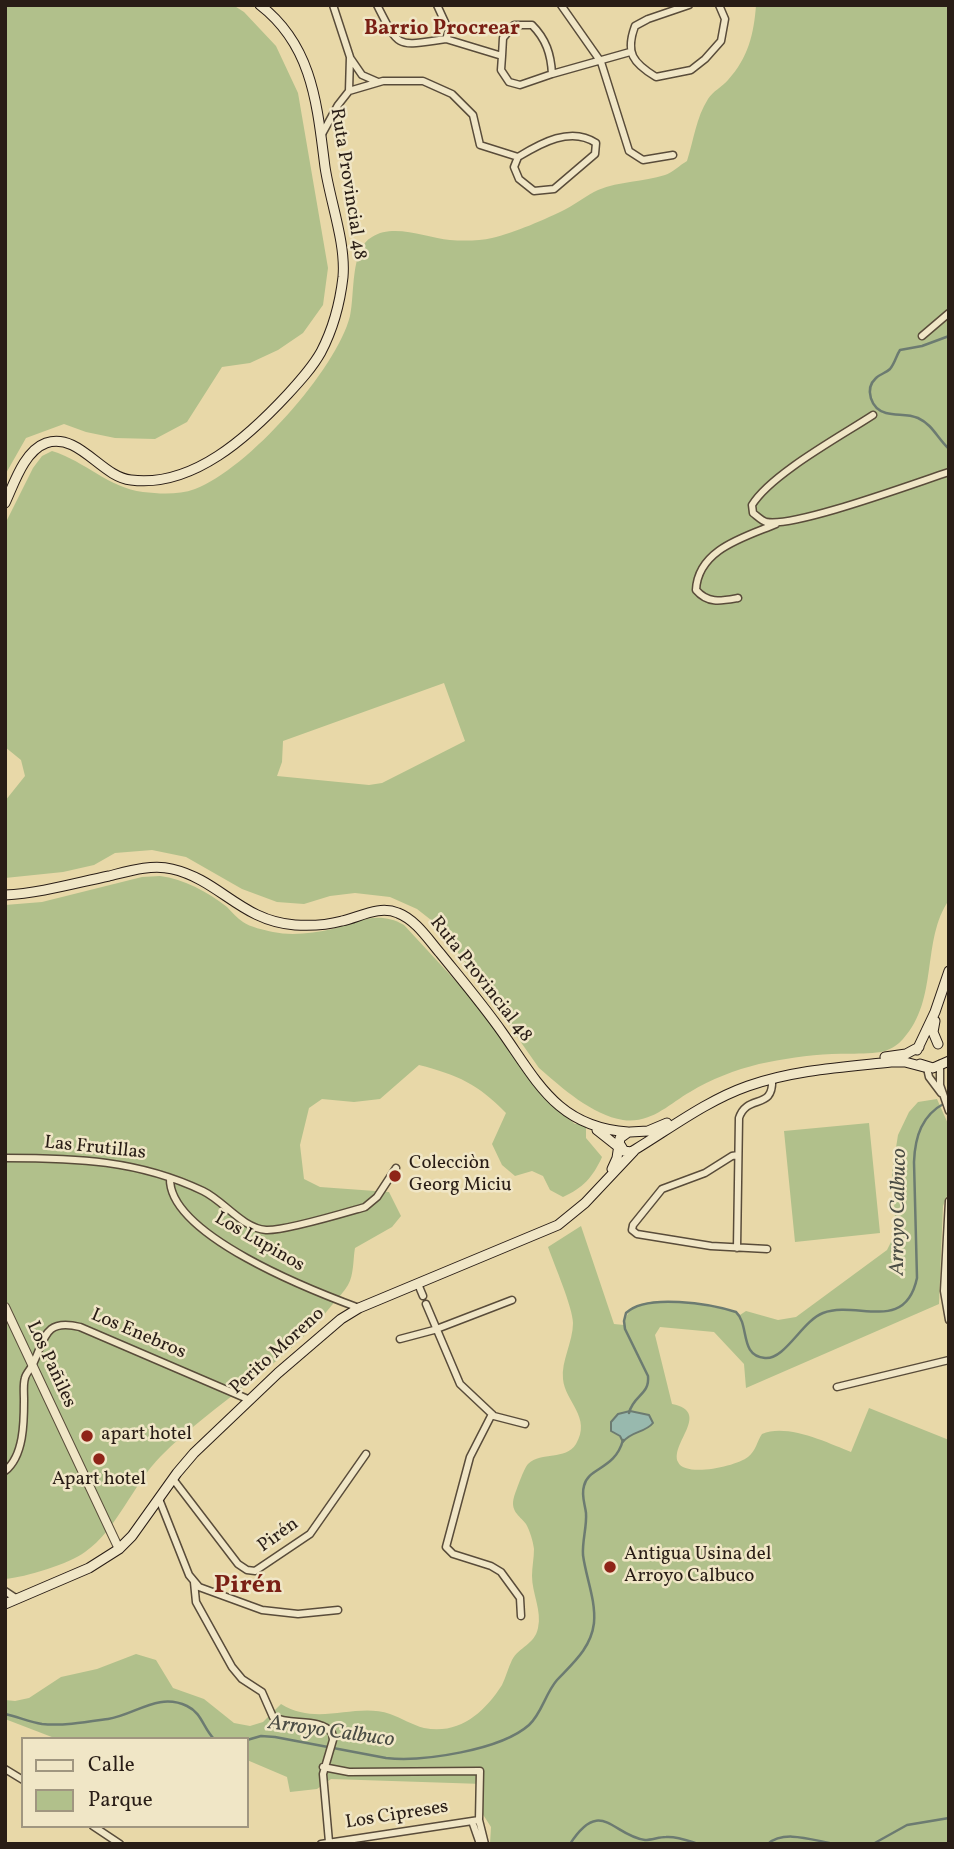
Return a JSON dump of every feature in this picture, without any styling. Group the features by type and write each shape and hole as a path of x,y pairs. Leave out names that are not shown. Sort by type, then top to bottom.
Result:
{"main road":[{"name":"Ruta Provincial 48","path":"5,503 32,452 47,443 62,442 77,448 118,478 133,481 188,471 214,458 263,421 308,371 330,333 337,314 343,274 314,88 308,70 286,32 260,5"},
{"name":"Ruta Provincial 48","path":"5,895 37,892 129,871 169,868 208,883 250,913 280,923 323,925 375,911 398,913 419,928 449,964 501,1030 545,1094 565,1112 626,1148 722,1097 771,1076 891,1062 933,1068 943,1062"},
{"path":"925,1067 917,1058 920,1045 949,971"},
{"path":"935,1012 933,1032 942,1046 943,1062"},
{"name":"Ruta Provincial 48","path":"586,1123 612,1131 656,1129 721,1093 771,1076 901,1055 931,1041 942,1046"},
{"path":"629,1132 638,1140 626,1148 621,1136 629,1132"},
{"name":"Perito Moreno","path":"610,1174 617,1158 626,1148"},
{"name":"Perito Moreno","path":"5,1604 89,1568 119,1549 132,1536 194,1453 337,1322 359,1308 558,1225 580,1208 610,1174 626,1148"}],"street":[{"path":"377,5 394,39 402,43 446,39 502,56"},
{"path":"437,5 449,31 446,39"},
{"path":"561,5 600,60 629,151 643,160 673,155"},
{"path":"689,5 635,26 630,52 640,66 656,77 691,70 721,41 724,19 719,5"},
{"path":"336,6 350,57 349,91"},
{"path":"552,74 552,59 544,37 532,25 514,25 503,38 501,69 509,82 520,85 630,52"},
{"path":"350,57 362,75 378,82"},
{"path":"322,134 338,104 349,91 378,82 423,80 452,94 473,116 480,145 518,156 549,140 587,137 596,143 595,154 554,189 534,191 519,179 514,167 518,156"},
{"path":"922,336 949,313"},
{"path":"781,522 765,522 753,513 751,505 759,493 812,454 873,415"},
{"path":"738,598 715,602 704,599 696,590 697,577 719,549 781,522 812,515 949,472"},
{"path":"943,1062 940,1082 948,1110"},
{"path":"925,1067 943,1097"},
{"path":"737,1248 740,1114 747,1106 769,1097 772,1091 771,1076"},
{"path":"738,1152 702,1175 662,1189 632,1228 637,1234 711,1246 767,1249"},
{"name":"Las Frutillas","path":"5,1158 50,1158 122,1164 145,1169 208,1194 251,1225 271,1230 365,1207 374,1200 396,1168"},
{"name":"Los Lupinos","path":"170,1178 172,1194 209,1235 301,1286 359,1308"},
{"path":"949,1201 944,1291 949,1320"},
{"path":"418,1284 458,1381 492,1414 525,1424"},
{"path":"400,1339 436,1329 512,1300"},
{"name":"Los Pañiles","path":"5,1307 119,1549"},
{"name":"Los Enebros","path":"33,1366 45,1333 55,1327 72,1325 250,1400"},
{"path":"837,1387 949,1360"},
{"path":"5,1471 12,1464 21,1437 24,1421 24,1380 33,1366"},
{"path":"492,1414 470,1457 446,1548 453,1554 491,1566 501,1572 521,1600 521,1616"},
{"name":"Pirén","path":"173,1479 238,1564 247,1570 255,1571 310,1534 366,1454"},
{"path":"159,1499 194,1582 196,1602 232,1667 242,1679 262,1692 271,1714 281,1721 328,1728 332,1733 332,1743 323,1767 329,1842"},
{"path":"194,1582 206,1591 262,1611 299,1614 338,1611"},
{"path":"5,1591 17,1600"},
{"path":"323,1767 356,1772 480,1770 475,1821 483,1844"},
{"path":"5,1769 21,1779"},
{"name":"Los Cipreses","path":"321,1844 475,1821"},
{"path":"96,1828 120,1844"}],"green space":[{"path":"5,5 233,5 244,12 276,46 298,93 328,268 323,305 303,333 278,350 250,363 222,367 187,422 155,439 115,438 64,424 26,438 5,475"},
{"path":"756,5 949,5 949,900 935,933 921,1006 903,1039 885,1051 804,1056 750,1066 706,1083 651,1116 623,1120 589,1107 539,1068 440,927 417,909 390,897 355,893 330,896 304,904 277,902 242,889 186,857 152,850 115,853 94,865 63,872 5,878 5,801 25,776 21,760 5,747 5,524 33,468 42,456 52,451 64,455 108,480 143,492 183,492 216,478 263,440 309,389 328,363 350,316 360,251 372,237 400,231 441,239 492,238 549,217 598,190 670,173 687,161 698,121 708,99 741,63 752,36","holes":["444,683 465,741 382,783 369,785 277,776 282,762 283,741"]},
{"path":"160,876 204,891 246,924 273,932 310,933 377,918 404,925 501,1030 537,1090 575,1124 586,1123 586,1138 602,1157 587,1181 563,1197 550,1190 543,1176 532,1171 515,1176 502,1165 492,1144 506,1113 467,1082 419,1065 380,1099 354,1102 322,1099 309,1108 300,1145 304,1179 320,1187 389,1192 401,1216 392,1227 355,1248 348,1285 313,1327 293,1347 161,1456 96,1543 78,1557 58,1565 5,1579 5,905 42,902 142,877"},
{"path":"937,1099 949,1126 949,1191 943,1206 939,1304 746,1388 744,1364 714,1332 660,1327 655,1335 672,1404 683,1408 689,1414 687,1429 677,1454 678,1462 683,1467 712,1469 742,1460 753,1452 762,1434 772,1431 795,1432 851,1452 869,1408 949,1440 949,1844 490,1844 491,1827 482,1813 483,1784 331,1779 317,1789 290,1792 287,1777 248,1760 248,1737 52,1737 5,1719 5,1700 29,1698 61,1677 97,1669 136,1654 156,1660 173,1688 204,1699 234,1723 250,1726 263,1722 281,1704 309,1714 377,1711 424,1728 448,1728 469,1720 495,1695 512,1660 534,1638 538,1628 539,1615 532,1576 533,1543 526,1524 513,1506 520,1480 528,1464 540,1458 566,1452 576,1444 580,1434 579,1418 563,1379 572,1316 548,1247 581,1226 614,1324 624,1325 629,1313 639,1305 669,1301 730,1310 740,1315 746,1311 778,1320 796,1317 887,1250 896,1232 892,1173 898,1135 909,1112 918,1102"},
{"path":"869,1123 880,1233 795,1242 784,1131"}],"water":[{"path":"630,1411 649,1415 653,1423 623,1442 620,1436 611,1431 611,1422 618,1414"}],"waterway":[{"path":"949,336 922,346 900,350 890,369 872,382 870,388 873,403 881,411 918,418 931,428 949,449"},
{"name":"Arroyo Calbuco","path":"629,1413 648,1382 648,1376 625,1329 626,1313 635,1307 648,1303 679,1302 736,1312 743,1324 751,1352 765,1358 780,1353 815,1317 823,1313 836,1310 878,1312 902,1305 911,1295 917,1278 914,1162 916,1144 925,1120 945,1103"},
{"name":"Arroyo Calbuco","path":"248,1740 261,1736 275,1737 402,1759 440,1756 481,1747 516,1734 529,1725 553,1685 585,1648 592,1632 594,1606 583,1555 586,1518 583,1489 586,1480 614,1457 623,1440"},
{"name":"Arroyo Calbuco","path":"5,1714 42,1724 67,1724 118,1717 156,1703 176,1702 192,1709 212,1737"},
{"path":"873,1844 907,1825 949,1818"},
{"path":"570,1844 581,1830 590,1823 599,1821 607,1822 645,1840 670,1837 699,1844"},
{"path":"768,1844 782,1837 835,1844"}],"place":[{"name":"Colecciòn Georg Miciu","path":"395,1176"},
{"name":"apart hotel","path":"87,1436"},
{"name":"Apart hotel","path":"99,1459"},
{"name":"Antigua Usina del Arroyo Calbuco","path":"610,1567"}],"district":[{"name":"Barrio Procrear","path":"442,30"},
{"name":"Pirén","path":"248,1587"}]}
